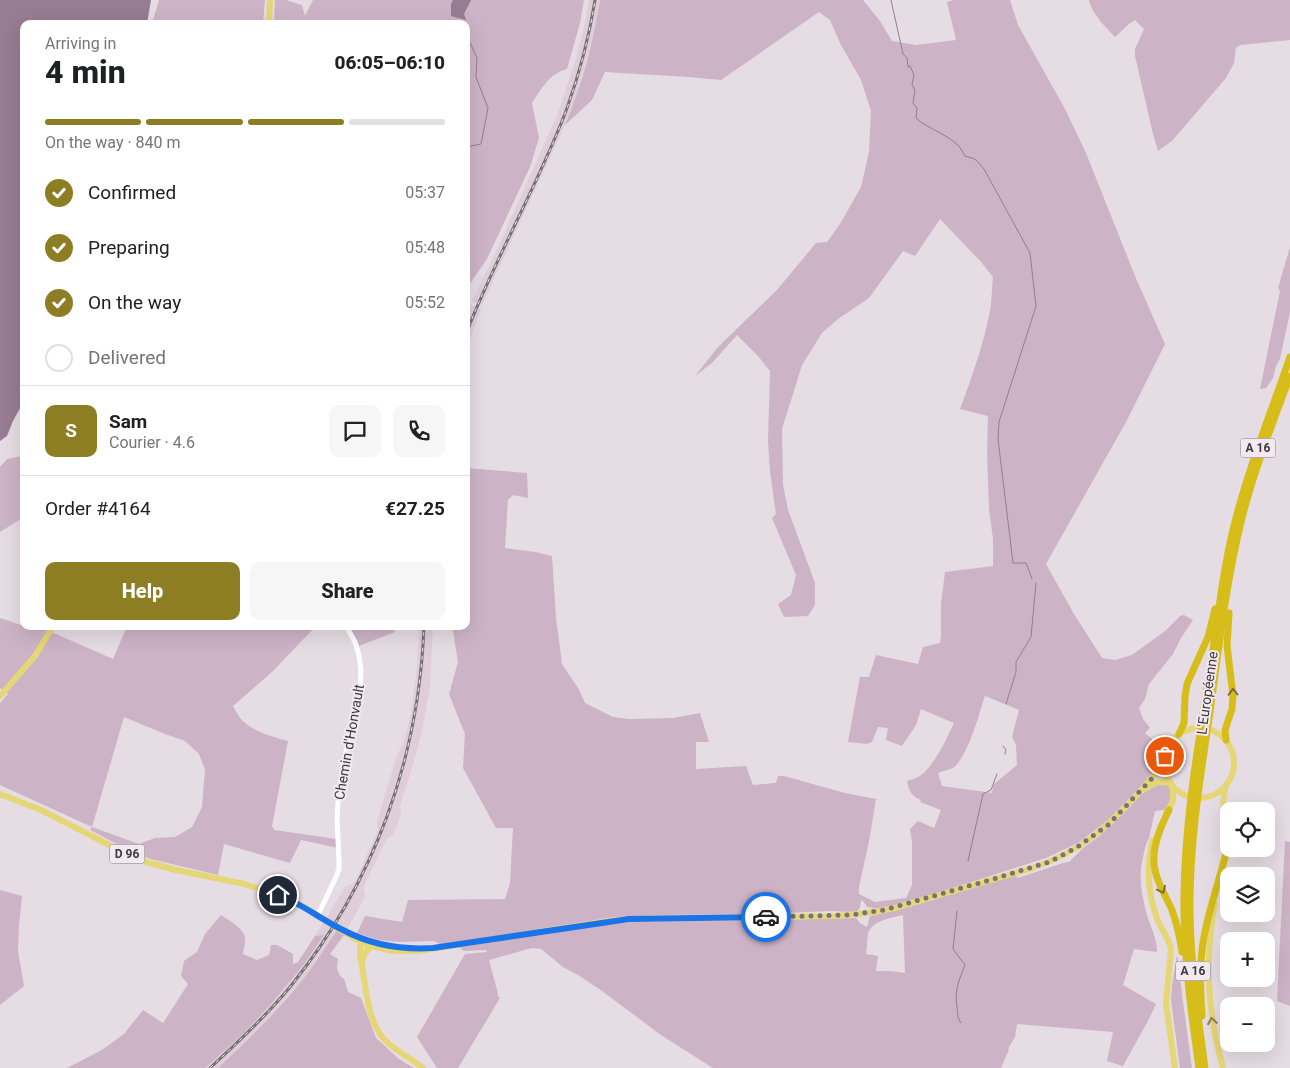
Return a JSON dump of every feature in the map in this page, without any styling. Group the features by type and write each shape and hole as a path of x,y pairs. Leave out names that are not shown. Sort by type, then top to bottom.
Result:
{"highway":[{"name":"L'Européenne","path":"1199,1068 1185,933 1186,855 1231,540 1246,481 1290,357"},
{"name":"L'Européenne","path":"1207,710 1237,540 1246,502 1290,376"},
{"path":"1179,734 1184,723 1184,701 1188,684 1210,630 1231,540"},
{"path":"1226,740 1225,730 1232,709 1234,692 1227,646 1231,592 1229,583"},
{"path":"1169,810 1157,837 1154,849 1154,864 1157,879 1175,921 1184,969 1188,976"},
{"name":"L'Européenne","path":"1192,818 1190,929 1206,1068"},
{"path":"1206,1068 1201,996 1201,961 1207,922 1224,857"}],"main road":[{"path":"269,20 270,0"},
{"path":"0,692 38,652 51,630"},
{"path":"0,696 14,678"},
{"path":"1172,785 1184,795 1200,798 1216,794 1226,785 1233,774 1234,762 1232,751 1226,740 1217,732 1204,728 1191,729 1179,734 1172,740 1167,748 1164,762 1165,772 1172,785 1174,799 1159,825 1153,841 1149,876 1155,912 1169,942 1171,954 1166,1000 1175,1068"},
{"name":"D 96","path":"0,796 46,812 134,857 167,868 244,884 270,892 318,915 351,936 397,952 418,951 629,919 821,916 859,914 884,910 1041,865 1060,857 1093,837 1108,825 1158,772 1164,762"},
{"name":"D 96","path":"1136,796 1154,783 1162,782 1172,785"},
{"path":"1223,802 1226,785"},
{"path":"1223,1068 1213,1028 1208,970 1214,909 1226,857"},
{"path":"363,941 360,951 372,1019 381,1035 392,1046 423,1068"},
{"path":"362,963 372,944"}],"street":[{"name":"Chemin d'Honvault","path":"318,915 338,869 337,818 339,796 347,745 360,686 360,655 348,630"}],"shaded area":[{"path":"0,0 151,0 148,20 20,20 20,408 7,436 0,441"},
{"path":"159,0 265,0 263,20 153,20"},
{"path":"275,0 286,0 302,5 305,16 313,0 584,0 580,23 567,69 551,78 532,103 539,138 530,167 487,259 470,283 470,20 274,20"},
{"path":"453,0 471,0 464,14 466,20 451,16"},
{"path":"589,0 600,0 595,28 576,97 565,125 482,305 472,301 558,113 577,55"},
{"path":"600,0 863,0 880,21 892,41 916,45 956,40 947,2 954,0 1010,0 1018,25 1065,109 1086,153 1135,276 1165,344 1126,422 1046,564 1074,614 1102,658 1115,660 1132,655 1165,631 1180,616 1184,615 1193,620 1173,654 1149,684 1145,699 1139,708 1143,719 1150,728 1145,733 1152,739 1160,753 1161,761 1158,767 1108,820 1078,843 1046,858 882,909 867,907 861,900 860,908 857,911 850,912 615,917 441,945 434,941 399,942 379,940 357,933 365,916 402,922 408,900 505,899 510,883 513,828 496,828 463,768 465,734 449,694 458,662 452,630 470,630 470,468 527,473 528,498 513,495 508,500 505,548 552,556 556,618 562,664 578,688 585,703 613,717 629,719 673,718 700,713 709,742 696,742 696,769 746,766 753,785 776,783 778,776 784,776 845,793 876,799 859,887 859,894 875,902 906,898 912,885 912,842 910,829 918,821 934,828 941,810 920,802 921,800 911,793 907,781 918,777 929,767 939,753 954,723 921,709 916,725 902,746 886,740 888,728 878,727 872,742 867,744 848,742 860,677 869,677 876,655 918,664 923,647 940,643 941,604 945,572 993,566 987,453 988,416 960,409 986,330 991,304 993,277 940,219 915,256 903,251 869,298 838,319 822,333 802,365 782,429 783,485 788,510 815,583 815,605 808,616 784,617 778,604 791,595 796,575 772,518 776,514 768,441 770,371 737,335 712,363 695,376 718,347 777,290 816,243 827,242 840,224 861,187 869,152 871,111 861,80 841,45 830,20 819,12 721,80 605,72 592,100 565,125 582,79","holes":["985,696 1019,710 1012,737 1016,745 1017,765 993,785 992,793 942,786 938,773 953,768 963,755"]},
{"path":"1089,0 1290,0 1290,40 1240,45 1236,48 1234,63 1226,78 1172,141 1158,151 1135,56 1135,49 1144,29 1135,20 1115,37 1096,16"},
{"path":"1290,247 1290,312 1280,359 1273,378 1266,388 1260,389 1280,291 1278,288"},
{"path":"470,305 481,309 470,340"},
{"path":"20,456 20,520 0,532 0,467 7,459"},
{"path":"0,618 20,625 20,630 45,630 113,659 125,630 312,630 273,671 233,706 241,719 251,727 288,741 272,826 274,830 337,839 338,848 301,840 290,863 224,844 218,875 134,853 90,830 92,827 0,785 0,703 8,694 0,688","holes":["124,717 185,741 199,754 205,770 202,807 192,827 175,837 155,838 139,844 92,827"]},
{"path":"351,630 394,630 395,632 359,646"},
{"path":"419,630 433,630 430,686 416,755 400,806 401,814 393,835 387,838 364,886 365,897 344,935 330,954 305,977 258,1030 218,1068 205,1068 250,1026 297,973 298,962 344,888 355,882 378,830 377,822 397,755 404,741 411,713 417,667"},
{"path":"1159,784 1168,785 1171,794 1170,801 1165,810 1155,811 1141,868 1143,899 1155,937 1157,952 1134,949 1123,985 1156,1004 1123,1066 1107,1061 1113,1032 1017,1024 1015,1037 1001,1068 713,1068 661,1035 602,991 563,967 541,949 533,948 489,960 497,995 500,998 458,1068 437,1068 417,1037 465,954 487,952 486,950 464,951 459,947 629,922 856,918 867,927 870,916 906,908 1015,875 1018,878 1069,862 1125,812 1142,794","holes":["903,915 905,973 876,971 878,956 866,954 870,929 882,920"]},
{"path":"1285,841 1290,842 1290,1006 1277,1001"},
{"path":"0,890 22,896 18,951 24,986 0,1005"},
{"path":"221,915 244,934 243,954 257,960 269,955 271,945 277,945 293,954 293,964 298,962 315,936 324,935 302,967 269,1006 243,1034 205,1068 67,1068 102,1050 124,1034 143,1010 163,1023 188,984 181,976 184,961 197,952 205,934"},
{"path":"337,930 344,935 330,954 338,959 338,970 344,979 348,992 361,998 376,1038 399,1059 414,1068 218,1068 284,1002 313,966"},
{"path":"1177,955 1192,1068 1180,1068 1171,1000"}],"waterway":[{"path":"891,0 903,54 907,58 908,67 910,66 914,75 912,84 915,91 913,103 917,108 916,118 949,138 959,146 965,156 975,159 984,169 1030,253 1036,306 999,422 998,439 1013,563 1026,563 1032,579"},
{"path":"470,43 477,58 476,77 488,108 481,144 470,146"},
{"path":"1006,704 1016,672 1016,662 1031,637 1036,583"},
{"path":"1003,746 1006,750 1005,754"},
{"path":"968,861 983,794 991,790 997,774"},
{"path":"957,911 953,949 965,965 956,996 961,1023"}],"railway":[{"path":"470,324 566,111 583,56 595,0"},
{"path":"210,1068 262,1019 290,987 320,947 346,905 368,862 387,817 402,771 413,724 424,630"}],"way so far":[{"path":"766,917 864,914 896,907 990,880 1052,860 1080,846 1108,825 1158,772 1165,756"}],"route":[{"path":"278,895 299,904 341,930 383,945 407,949 433,948 629,919 766,917"}]}
